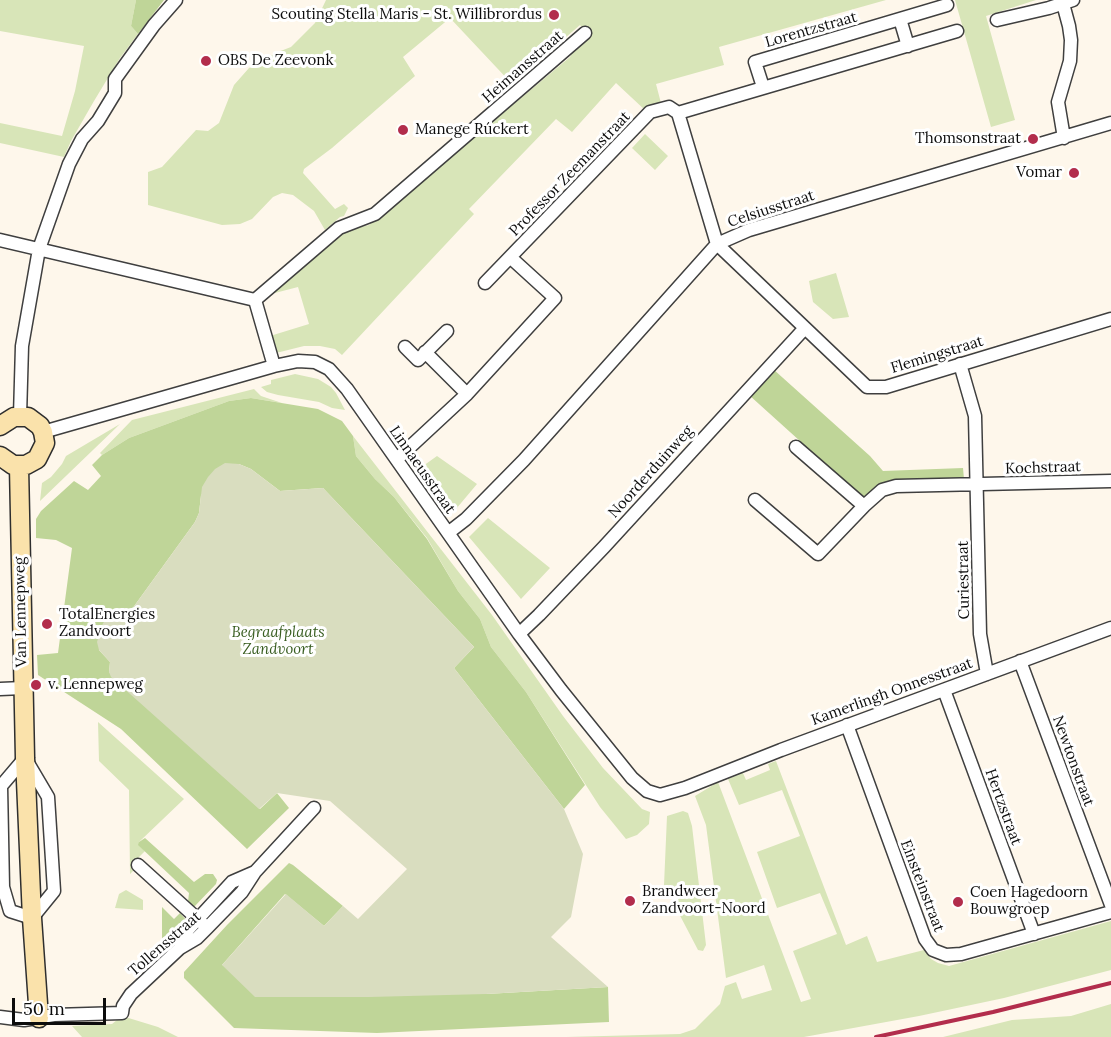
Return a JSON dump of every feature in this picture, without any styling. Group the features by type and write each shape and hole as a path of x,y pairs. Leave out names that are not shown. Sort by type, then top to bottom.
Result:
{"main road":[{"path":"0,426 8,419 20,416 34,420 43,432 45,443 42,453 32,463 19,466 8,463 0,456"},
{"name":"Van Lennepweg","path":"19,466 25,758 39,1018"}],"street":[{"path":"20,416 22,346 39,249 69,164 82,140 98,121 115,93 115,79 154,25 176,0"},
{"path":"997,21 1065,1 1071,46 1070,61 1058,102 1064,138"},
{"name":"Lorentzstraat","path":"763,87 755,62 947,5"},
{"path":"900,19 908,46"},
{"path":"717,244 678,113 957,31"},
{"name":"Heimansstraat","path":"255,300 339,228 375,214 585,33"},
{"name":"Professor Zeemanstraat","path":"485,283 650,112 669,107 678,113"},
{"name":"Celsiusstraat","path":"448,533 466,519 524,460 717,244 749,230 1111,123"},
{"path":"0,240 255,300 274,366"},
{"name":"Flemingstraat","path":"717,244 867,387 886,387 1111,319"},
{"name":"Professor Zeemanstraat","path":"397,459 467,394 555,298 510,257"},
{"name":"Noorderduinweg","path":"519,633 571,582 804,329"},
{"path":"405,347 418,360 447,331"},
{"path":"425,352 467,394"},
{"name":"Linnaeusstraat","path":"43,432 274,366 298,361 315,362 329,369 347,389 561,690 638,785 660,795 685,788"},
{"name":"Curiestraat","path":"960,364 975,416 980,634 987,674"},
{"path":"796,447 864,506"},
{"name":"Kochstraat","path":"977,485 1111,481"},
{"path":"755,500 818,554 882,490 896,486 977,485"},
{"name":"Kamerlingh Onnesstraat","path":"685,788 847,725 1111,628"},
{"name":"Newtonstraat","path":"1020,661 1111,905"},
{"path":"0,689 23,688"},
{"name":"Hertzstraat","path":"944,690 1034,934"},
{"name":"Einsteinstraat","path":"847,725 925,939 938,953 953,956 1111,912"},
{"path":"25,758 1,786 3,887 10,911 32,918"},
{"name":"Tollensstraat","path":"0,1017 24,1020 54,1015 122,1013 123,1006 131,994 180,948 196,938 202,923 242,892 255,872 314,808"},
{"path":"138,865 202,923"}],"green space":[{"path":"0,0 136,0 131,26 138,34 120,58 94,101 64,157 0,143 0,123 62,136 75,91 84,46 0,31"},
{"path":"136,0 164,0 138,34 131,26"},
{"path":"326,0 886,0 719,47 724,65 656,84 662,107 646,111 616,83 572,132 556,119 469,209 474,214 342,355 335,349 320,346 304,346 276,353 270,336 309,324 298,287 271,294 342,232 369,225 570,57 584,30 580,25 512,84 450,18 403,57 415,76 332,148 304,169 303,173 335,209 344,204 348,208 344,216 325,230 314,211 293,195 282,193 273,197 252,219 240,224 222,225 148,205 148,172 162,167 196,130 208,131 219,123 234,85 249,68 291,47 315,23"},
{"path":"955,0 1036,0 986,16 1015,120 991,127"},
{"path":"645,134 668,156 655,170 632,148"},
{"path":"836,273 849,317 833,319 813,302 809,281"},
{"path":"773,369 870,456 883,471 963,468 964,479 862,497 749,395"},
{"path":"295,374 318,379 331,387 345,410 332,408 319,402 267,392 261,387 271,384 271,380"},
{"path":"254,389 261,396 282,403 251,398 229,401 129,438 102,455 100,453 132,420"},
{"path":"251,398 318,409 342,421 353,436 356,456 394,497 427,539 458,591 480,619 491,647 526,692 585,785 564,809 454,668 474,647 323,488 280,491 251,469 239,464 201,495 199,513 195,522 127,616 115,616 99,650 110,662 109,672 260,809 277,793 289,808 247,849 121,729 38,675 37,655 58,653 72,548 56,540 36,538 36,519 41,511 74,481 88,490 101,476 92,465 102,455 129,438 229,401"},
{"path":"120,424 40,501 42,483 51,477 66,456"},
{"path":"353,436 492,615 563,716 603,768 642,809 650,812 649,824 637,835 626,839 600,807 526,692 491,647 480,619 458,591 427,538 394,497 356,456"},
{"path":"437,456 477,484 456,509 423,466"},
{"name":"Begraafplaats Zandvoort","path":"225,463 239,464 251,469 280,491 323,488 474,647 454,668 564,809 583,854 571,917 551,937 608,987 486,994 255,997 222,965 286,894 324,926 343,906 358,919 407,869 330,801 277,793 259,809 111,677 110,662 99,650 97,642 103,623 109,617 127,616 195,522 199,513 202,487 208,477"},
{"path":"488,518 550,568 521,599 469,537"},
{"path":"98,722 184,799 139,842 145,851 134,862 135,869 130,874 129,790 99,761"},
{"path":"776,761 846,945 867,936 877,962 924,950 931,959 949,966 1111,921 1111,970 1004,998 804,1037 566,1037 680,1034 695,1029 720,1004 725,986 736,982 742,999 772,990 764,965 726,978 706,825 695,796 718,782 801,1002 811,999 793,951 837,934 820,893 777,908 757,852 800,836 782,790 739,805 728,779 743,773 746,780 770,770 768,764"},
{"path":"683,811 688,813 692,826 706,945 703,951 698,950 664,885 667,816"},
{"path":"145,838 194,882 205,874 213,874 217,880 216,884 193,908 188,902 189,893 138,845"},
{"path":"289,863 343,906 324,926 285,894 222,965 486,994 608,987 609,1022 377,1033 234,1028 184,978 184,972"},
{"path":"126,890 143,900 143,910 115,908 119,894"},
{"path":"162,907 174,919 180,913 186,920 162,945"},
{"path":"1111,1004 1111,1037 943,1037 1012,1020 1071,1016"},
{"path":"122,1016 158,1027 178,1037 82,1037 72,1026 112,1024"}],"railway":[{"path":"876,1037 993,1012 1111,983"}],"place":[{"name":"Scouting Stella Maris - St. Willibrordus","path":"554,15"},
{"name":"OBS De Zeevonk","path":"206,61"},
{"name":"Manege Rúckert","path":"403,130"},
{"name":"Thomsonstraat","path":"1033,139"},
{"name":"Vomar","path":"1074,173"},
{"name":"TotalEnergies Zandvoort","path":"47,624"},
{"name":"v. Lennepweg","path":"36,685"},
{"name":"Brandweer Zandvoort-Noord","path":"630,901"},
{"name":"Coen Hagedoorn Bouwgroep","path":"958,902"}]}
